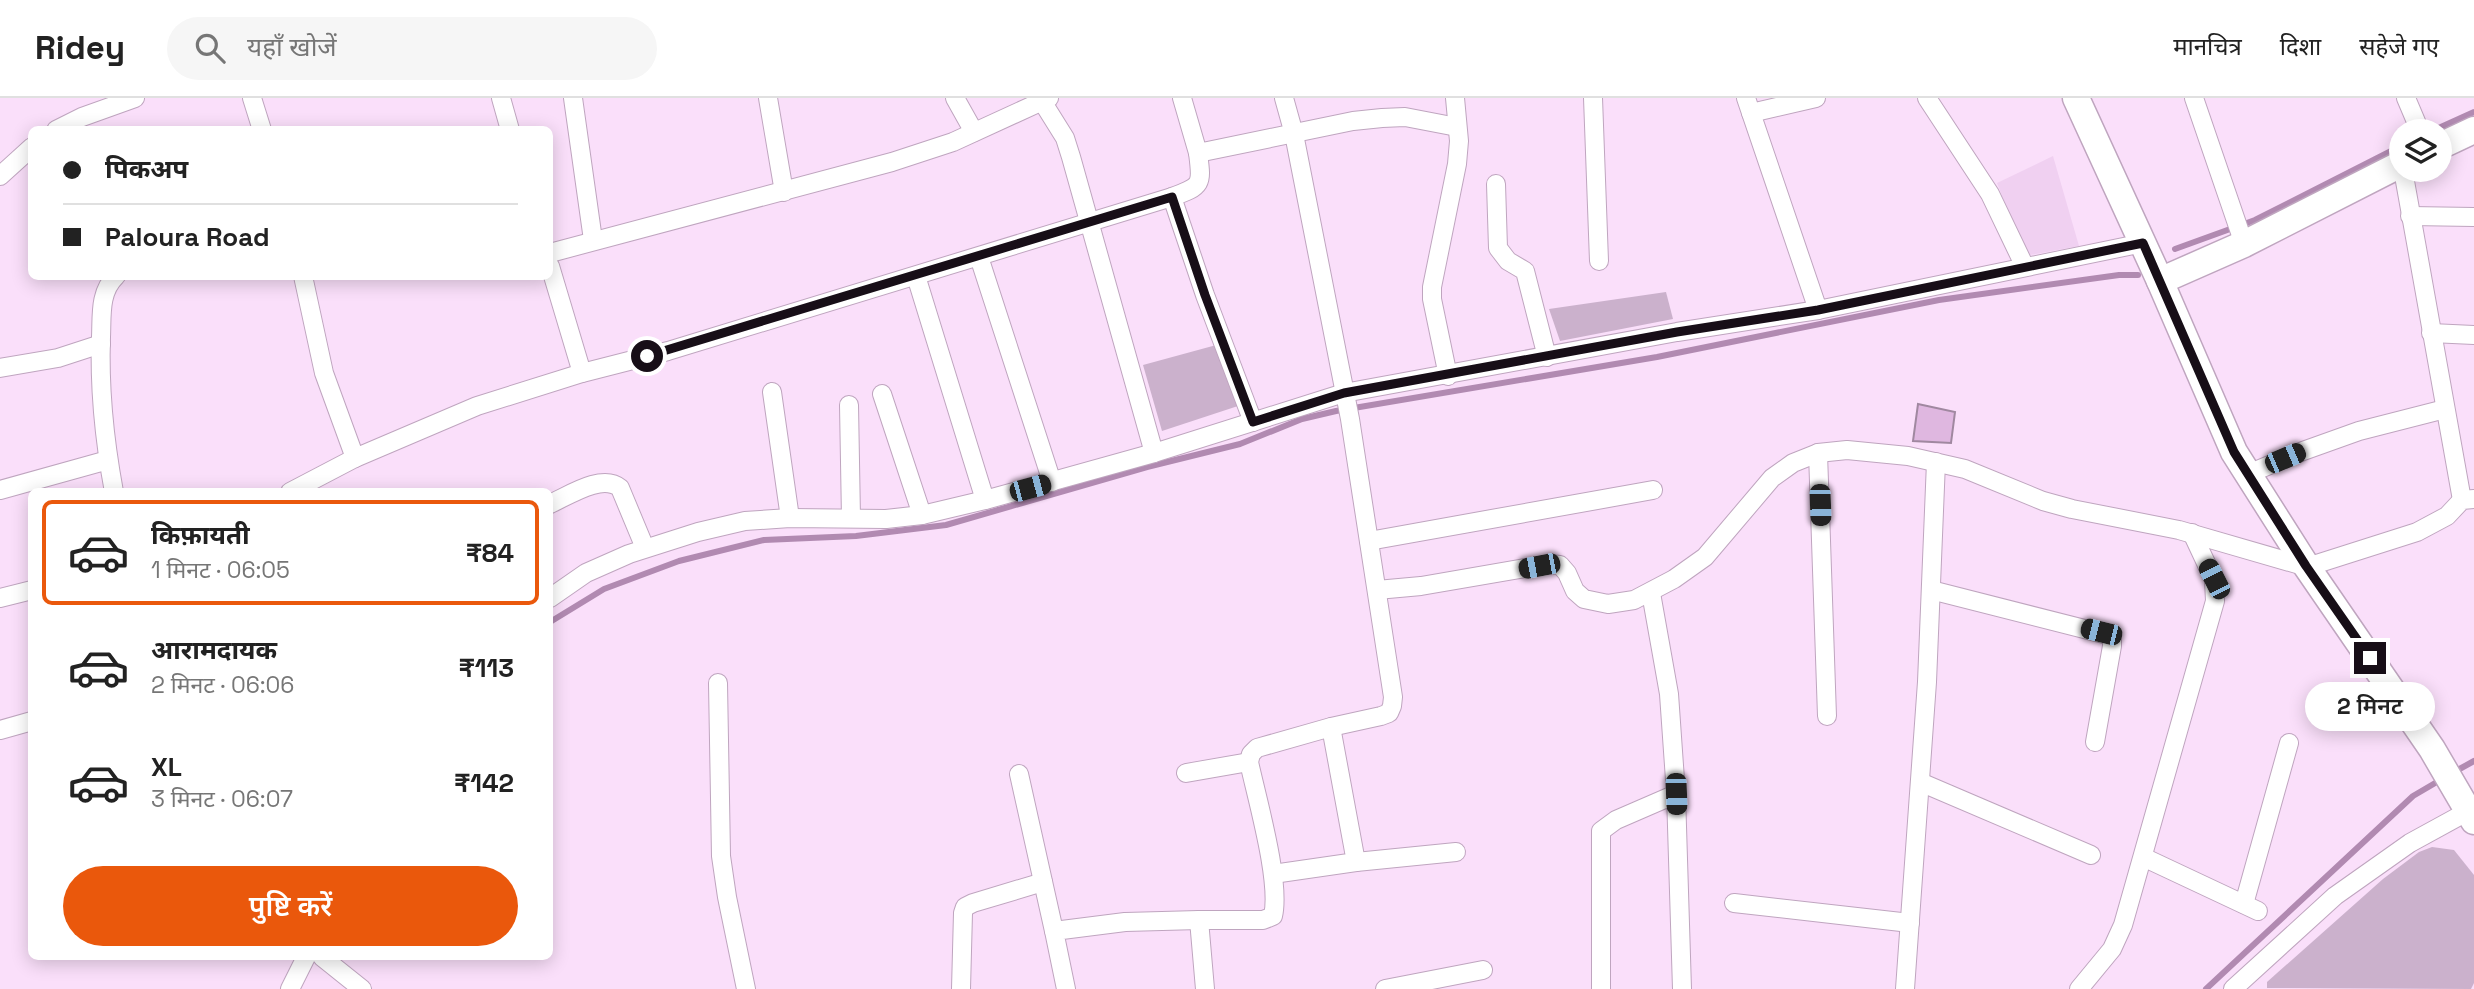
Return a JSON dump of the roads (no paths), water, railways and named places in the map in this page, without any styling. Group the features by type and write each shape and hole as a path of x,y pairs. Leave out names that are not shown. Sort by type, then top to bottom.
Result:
{"main road":[{"path":"2076,98 2160,281 2223,430 2306,566 2432,749 2472,813"},
{"path":"2452,140 2474,130"},
{"path":"2160,281 2241,232 2389,169"}],"street":[{"path":"64,126 116,101 135,98"},
{"path":"252,98 261,126"},
{"path":"501,98 509,126"},
{"path":"573,98 593,240"},
{"path":"768,98 784,192"},
{"path":"955,98 974,132"},
{"path":"298,488 355,458 477,406 979,257 1197,187 1201,179 1198,153 1182,98"},
{"path":"1054,931 1125,922 1269,919 1275,909 1272,874 1249,762 1251,754 1257,748 1381,716 1389,713 1392,706 1393,697 1350,419 1294,134 1284,98"},
{"path":"1448,376 1432,299 1432,287 1457,164 1459,141 1455,98"},
{"path":"1593,98 1599,261"},
{"path":"1816,98 1749,106 1818,310"},
{"path":"1927,98 1990,194 2025,267"},
{"path":"2194,98 2241,232"},
{"path":"2406,98 2415,119"},
{"path":"553,252 892,162 974,132 1044,99 1065,138 1154,453"},
{"path":"1198,153 1353,121 1382,118 1405,117 1457,127"},
{"path":"0,176 28,150"},
{"path":"1377,590 1432,584 1549,564 1560,565 1567,573 1575,592 1584,599 1608,604 1634,600 1651,593 1705,557 1772,478 1793,463 1818,453 1847,450 1874,451 1965,469 2043,501 2192,533 2306,566 2417,532 2446,516 2468,499 2445,409 2405,182"},
{"path":"1496,184 1499,248 1502,256 1525,271 1547,357"},
{"path":"1172,197 1209,307 1253,422"},
{"path":"2410,216 2474,217"},
{"path":"553,596 586,573 645,548 745,521 790,518 886,519 922,515 1052,482 1345,396 1677,332 1818,310 2143,243"},
{"path":"979,257 1052,482"},
{"path":"553,276 582,373"},
{"path":"916,276 985,500"},
{"path":"113,280 104,291 100,404 113,488"},
{"path":"304,280 324,373 355,458"},
{"path":"2431,333 2474,335"},
{"path":"0,368 58,358 101,344"},
{"path":"772,392 790,518"},
{"path":"881,394 922,515"},
{"path":"849,405 851,519"},
{"path":"2248,474 2303,450 2359,431 2445,409"},
{"path":"1818,453 1827,716"},
{"path":"0,490 108,460"},
{"path":"1905,989 1927,682 1936,462"},
{"path":"553,503 597,484 617,485 645,548"},
{"path":"1369,541 1653,490"},
{"path":"2079,989 2112,949 2123,925 2215,601 2214,579 2192,533"},
{"path":"1931,590 2108,635 2112,646 2095,742"},
{"path":"0,598 28,591"},
{"path":"1651,593 1669,694 1676,794 1682,989"},
{"path":"718,683 721,856 746,989"},
{"path":"0,730 28,722"},
{"path":"1331,727 1356,862"},
{"path":"2143,857 2251,908 2289,743"},
{"path":"1186,772 1249,762"},
{"path":"1019,774 1066,989"},
{"path":"1920,782 2091,855"},
{"path":"1601,989 1601,831 1616,820 1676,794"},
{"path":"2234,989 2335,896 2410,843 2472,813"},
{"path":"1272,874 1456,852"},
{"path":"961,989 965,907 1043,882"},
{"path":"1734,903 1910,923"},
{"path":"1199,920 1205,989"},
{"path":"290,989 304,960"},
{"path":"326,960 362,989"},
{"path":"1385,989 1483,970"}],"waterway":[{"path":"2452,122 2474,112"},
{"path":"2175,249 2255,220 2389,152"},
{"path":"553,620 604,589 679,561 764,540 856,536 946,525 1147,467 1240,444 1302,419 1336,411 1657,357 1939,300 2119,275 2138,275"},
{"path":"2454,772 2474,761"},
{"path":"2206,989 2413,796 2442,779"}]}
